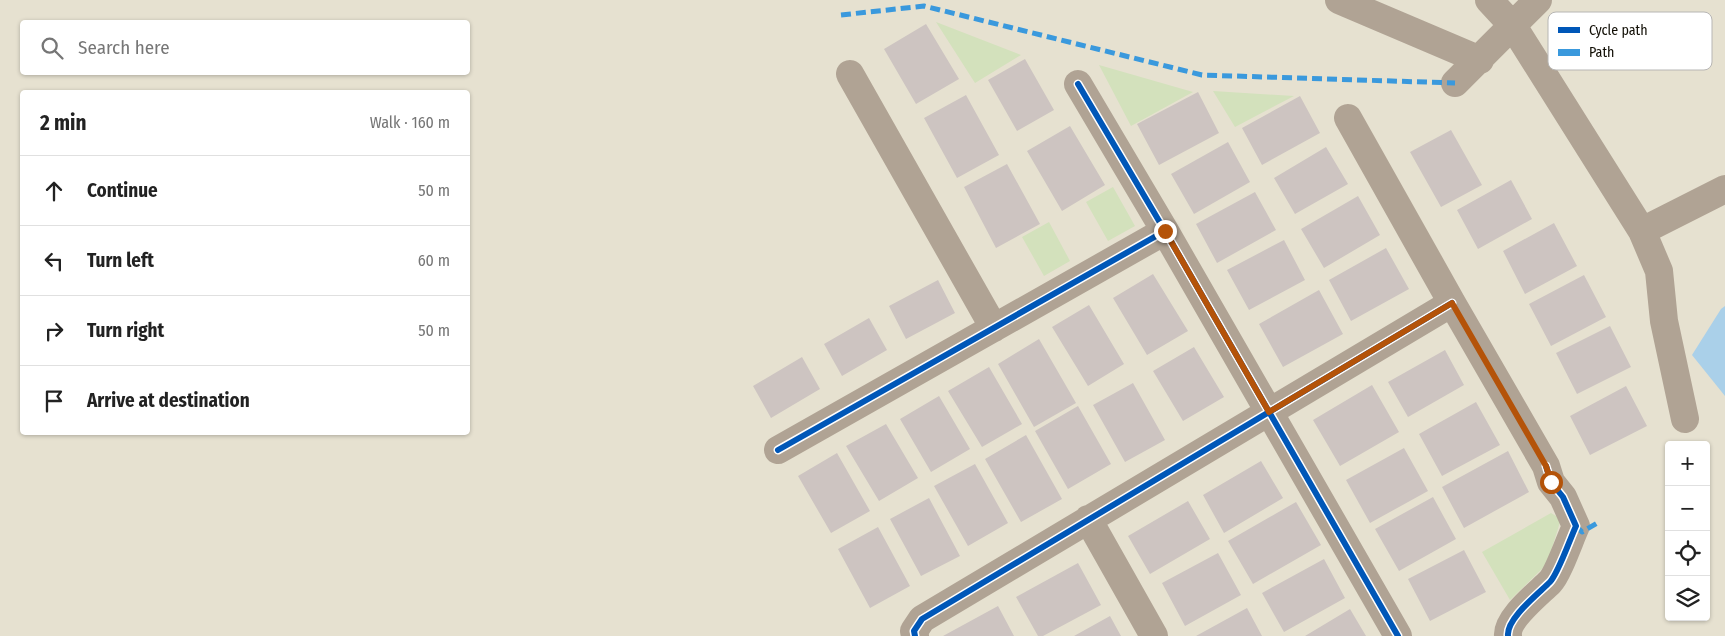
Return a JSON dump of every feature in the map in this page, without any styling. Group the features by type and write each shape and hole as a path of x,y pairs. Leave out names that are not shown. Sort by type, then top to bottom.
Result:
{"street":[{"path":"1339,0 1480,60"},
{"path":"1489,0 1513,26 1642,231 1659,271 1664,321 1685,419"},
{"path":"1455,83 1538,0"},
{"path":"850,74 994,328"},
{"path":"1078,84 1165,231 1398,636"},
{"path":"1348,118 1546,466 1551,482 1562,497 1576,526 1552,580 1518,614 1508,634"},
{"path":"1642,231 1725,189"},
{"path":"778,450 1165,231"},
{"path":"915,636 914,631 922,619 1452,303"},
{"path":"1088,519 1154,636"},
{"path":"1508,634 1537,621"}],"green space":[{"path":"936,22 1021,55 975,83"},
{"path":"1099,65 1193,92 1131,126"},
{"path":"1213,91 1294,96 1235,127"},
{"path":"1113,187 1135,226 1108,241 1086,202"},
{"path":"1049,222 1070,261 1044,276 1022,237"},
{"path":"1551,513 1561,519 1547,564 1510,600 1482,552"}],"water":[{"path":"1725,306 1725,396 1692,355 1721,309"}],"building":[{"path":"926,24 959,79 916,104 884,49"},
{"path":"1025,59 1054,110 1017,131 988,80"},
{"path":"1198,92 1219,133 1159,165 1137,124"},
{"path":"966,95 999,155 957,178 924,118"},
{"path":"1300,96 1320,133 1262,165 1242,128"},
{"path":"1070,126 1105,185 1062,211 1027,151"},
{"path":"1451,130 1482,185 1441,207 1410,152"},
{"path":"1228,142 1250,182 1194,214 1171,174"},
{"path":"1326,147 1348,184 1295,214 1274,178"},
{"path":"1007,164 1040,224 996,248 964,187"},
{"path":"1511,180 1532,219 1478,249 1457,210"},
{"path":"1255,192 1276,230 1217,263 1196,224"},
{"path":"1358,196 1380,235 1324,268 1301,229"},
{"path":"1554,223 1577,266 1525,294 1503,251"},
{"path":"1284,240 1305,280 1249,310 1227,270"},
{"path":"1386,248 1409,289 1351,321 1329,280"},
{"path":"1153,274 1188,331 1147,355 1113,298"},
{"path":"1584,275 1606,317 1551,346 1529,304"},
{"path":"938,280 955,313 906,339 889,306"},
{"path":"1319,290 1343,334 1283,367 1259,324"},
{"path":"1089,305 1124,364 1088,386 1052,327"},
{"path":"869,318 887,350 842,376 824,344"},
{"path":"1610,326 1631,367 1577,394 1556,353"},
{"path":"1039,339 1076,403 1034,427 998,364"},
{"path":"1194,347 1224,397 1183,421 1153,371"},
{"path":"1445,350 1464,385 1408,417 1388,382"},
{"path":"802,357 820,389 771,418 753,386"},
{"path":"989,367 1022,424 982,447 948,391"},
{"path":"1133,383 1165,440 1125,462 1093,405"},
{"path":"1372,385 1399,432 1340,466 1313,420"},
{"path":"1626,386 1647,426 1590,455 1570,416"},
{"path":"939,396 970,449 931,472 900,419"},
{"path":"1476,402 1500,445 1442,476 1419,434"},
{"path":"1078,406 1111,464 1068,489 1035,431"},
{"path":"886,424 918,478 879,501 846,446"},
{"path":"1026,435 1062,499 1021,522 985,459"},
{"path":"1404,448 1428,491 1370,523 1346,480"},
{"path":"1508,451 1529,492 1464,528 1442,487"},
{"path":"837,453 870,511 831,533 798,476"},
{"path":"1261,461 1283,498 1224,533 1203,495"},
{"path":"975,464 1008,523 968,546 934,486"},
{"path":"1433,497 1456,539 1399,571 1375,529"},
{"path":"929,498 960,556 921,576 890,519"},
{"path":"1188,501 1210,539 1150,574 1128,536"},
{"path":"1296,502 1321,545 1253,584 1228,541"},
{"path":"878,527 910,586 870,608 838,549"},
{"path":"1464,550 1486,592 1430,621 1408,579"},
{"path":"1218,553 1241,595 1185,626 1162,583"},
{"path":"1324,559 1345,598 1284,632 1262,593"},
{"path":"1078,563 1101,605 1043,636 1038,636 1016,597"},
{"path":"998,606 1014,636 943,636"},
{"path":"1247,608 1262,636 1196,636"},
{"path":"1350,609 1366,636 1305,636"},
{"path":"1110,616 1121,636 1074,636"}],"marked path":[{"path":"841,15 924,6 1202,75 1455,83"},
{"path":"1576,526 1582,532 1599,522"}],"cycle path":[{"path":"1078,84 1165,231 1398,636"},
{"path":"778,450 1165,231"},
{"path":"915,636 914,631 922,619 1452,303"},
{"path":"1508,636 1509,629 1517,615 1553,578 1576,526 1563,497 1551,482 1546,466"}],"route":[{"path":"1165,231 1269,412 1452,303 1546,466 1551,482"}]}
